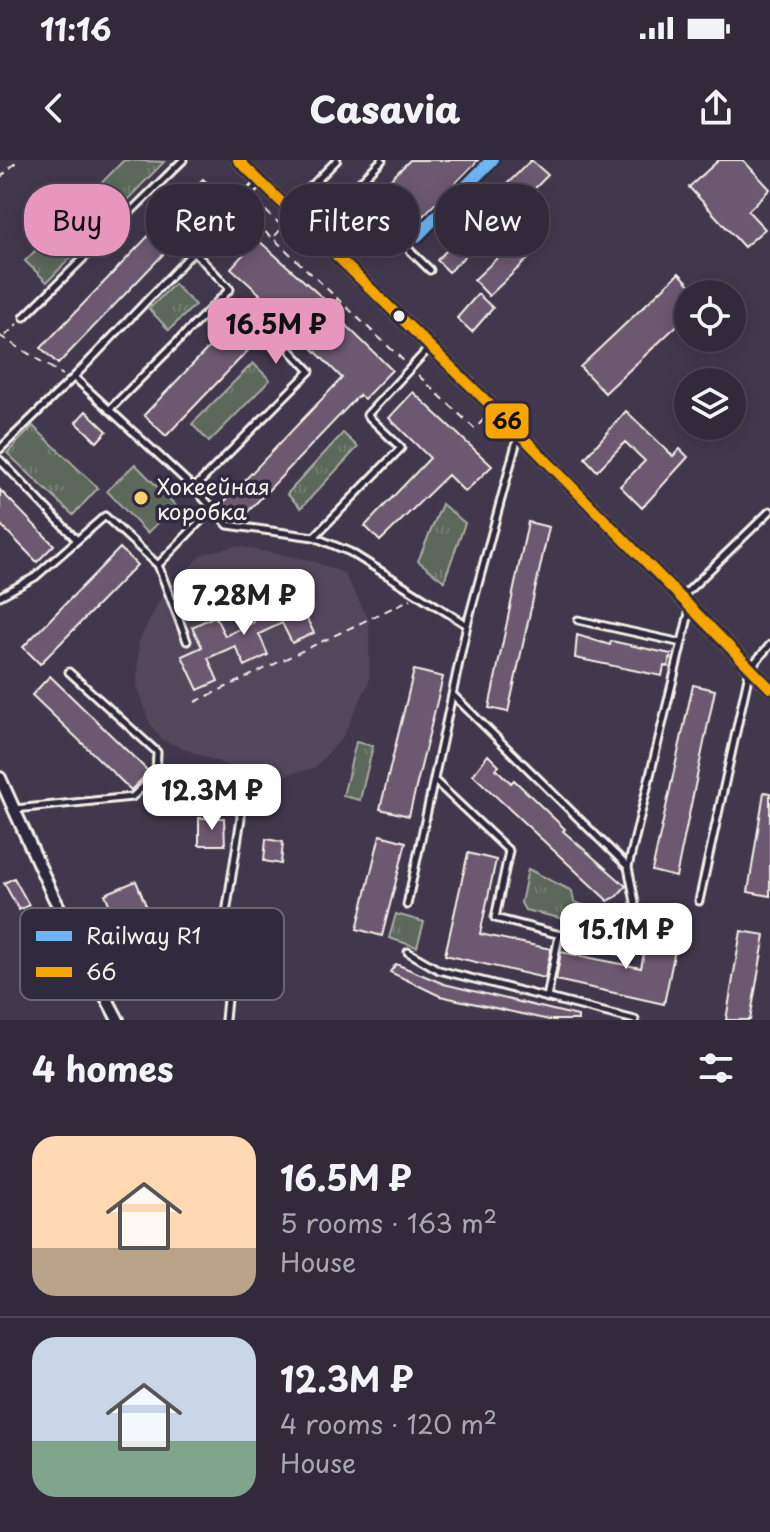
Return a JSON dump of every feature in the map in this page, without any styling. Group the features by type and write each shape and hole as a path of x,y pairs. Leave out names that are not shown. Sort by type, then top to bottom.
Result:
{"street":[{"path":"238,160 280,200"},
{"path":"337,256 519,433 770,688"},
{"path":"0,778 59,908"},
{"path":"108,1000 118,1020"}],"lane":[{"path":"24,317 183,160"},
{"path":"314,184 337,160"},
{"path":"382,160 350,192 430,270"},
{"path":"0,449 73,379 189,256"},
{"path":"109,410 230,289 197,256"},
{"path":"314,537 401,448 367,415 429,348"},
{"path":"194,488 310,371 291,351"},
{"path":"73,379 194,488 228,525 314,537 350,552 467,625"},
{"path":"407,905 436,782 467,625 519,433"},
{"path":"0,460 77,540"},
{"path":"158,565 213,508"},
{"path":"680,599 770,511"},
{"path":"0,596 35,577 105,516 158,565 187,641"},
{"path":"436,782 509,851 495,918 630,953 635,902 628,867 690,609"},
{"path":"578,620 682,643"},
{"path":"699,901 750,668 770,645"},
{"path":"14,809 132,797 156,775 157,752 69,672"},
{"path":"453,695 628,867"},
{"path":"227,908 241,818 237,780"},
{"path":"547,998 559,935"},
{"path":"408,952 439,970 635,1020"},
{"path":"225,1020 227,1000"}],"path":[{"path":"9,160 13,165"},
{"path":"0,178 18,160"},
{"path":"264,210 283,227 273,238"},
{"path":"264,230 475,429 484,419 514,448"},
{"path":"291,351 338,299"},
{"path":"24,317 2,337 73,379"},
{"path":"195,702 420,595"}],"shaded area":[{"path":"236,546 310,560 344,573 369,620 369,682 343,737 314,768 264,780 162,740 150,724 137,685 139,641 164,592 203,554"}],"green space":[{"path":"124,160 164,162 130,197 130,184 100,184"},
{"path":"30,256 72,256 47,282 25,261"},
{"path":"174,284 195,305 169,330 149,309"},
{"path":"253,363 270,380 209,442 192,424"},
{"path":"33,426 98,488 73,515 7,453"},
{"path":"343,433 358,447 301,508 287,494"},
{"name":"Хокеейная коробка","path":"135,464 176,506 147,533 107,491"},
{"path":"442,504 465,523 444,581 418,561"},
{"path":"356,742 373,746 360,800 343,796"},
{"path":"528,869 572,891 574,902 586,906 582,923 525,910 521,903"},
{"path":"396,914 424,922 417,947 389,938"}],"building":[{"path":"410,160 479,160 455,184 435,184 435,204 419,220 419,184 386,184"},
{"path":"531,160 548,175 539,184 507,184"},
{"path":"719,160 743,160 770,189 748,211 765,229 744,247 689,187"},
{"path":"146,238 146,256 162,256 58,364 41,348"},
{"path":"264,245 325,300 322,302 392,370 364,399 359,395 240,520 223,503 342,378 308,344 312,340 283,314 166,436 144,415 260,294 231,268 242,256 264,256"},
{"path":"441,256 465,256 449,272 437,260"},
{"path":"499,256 530,257 489,296 474,280"},
{"path":"679,273 686,280 674,280 674,328 605,393 580,367"},
{"path":"478,294 493,308 472,332 457,318"},
{"path":"413,392 492,466 465,492 448,475 380,541 365,526 430,458 389,418"},
{"path":"86,411 107,431 97,442 76,422"},
{"path":"626,411 673,456 680,449 688,457 642,508 620,486 645,461 625,442 597,471 585,458"},
{"path":"0,490 54,545 37,562 0,524"},
{"path":"528,522 549,527 508,712 489,708"},
{"path":"120,548 137,565 40,664 23,647"},
{"path":"268,591 278,610 298,601 314,633 292,643 282,623 259,634 268,655 245,666 235,646 208,658 218,681 198,690 182,656 202,647 192,627 215,616 225,636 254,622 245,602"},
{"path":"577,635 610,645 611,641 671,654 668,667 664,666 662,676 575,658"},
{"path":"414,670 443,677 409,816 380,809"},
{"path":"50,676 149,772 131,790 32,695"},
{"path":"693,685 715,690 676,877 652,871"},
{"path":"488,755 499,766 496,769 511,783 514,780 565,829 563,831 626,886 616,897 608,901 473,775"},
{"path":"764,792 770,793 770,896 748,892"},
{"path":"199,818 224,818 225,845 199,845"},
{"path":"380,835 406,842 382,936 357,929"},
{"path":"266,839 283,842 281,864 264,861"},
{"path":"468,853 496,860 480,934 551,949 545,978 445,955"},
{"path":"14,878 29,905 19,910 4,883"},
{"path":"136,881 147,908 111,908 105,894"},
{"path":"649,929 678,935 664,1004 556,980 561,952 641,968"},
{"path":"741,931 765,935 750,1020 726,1020"},
{"path":"396,964 444,984 578,1016 578,1020 549,1020 440,996 390,972"}],"rail line":[{"name":"R1","path":"419,234 492,160"}],"transit line":[{"name":"66","path":"238,160 519,433 770,688"}],"place":[{"name":"Хокеейная коробка","path":"141,498"}]}
